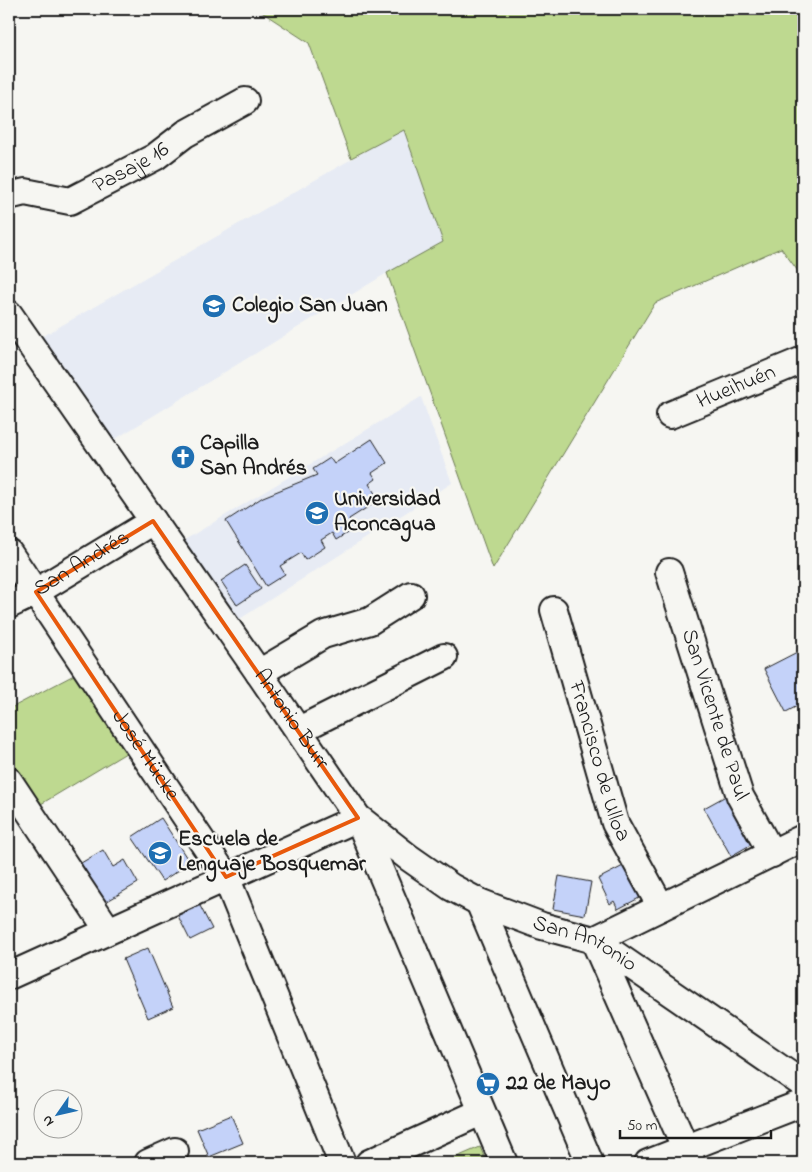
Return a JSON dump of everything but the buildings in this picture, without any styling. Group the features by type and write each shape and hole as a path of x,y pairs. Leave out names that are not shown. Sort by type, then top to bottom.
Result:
{"street":[{"name":"Pasaje 16","path":"9,196 25,192 70,201 155,157 185,134 245,101"},
{"name":"Antonio Burr","path":"9,314 299,730 358,818 504,1163"},
{"name":"Hueihuén","path":"670,415 803,360"},
{"name":"San Andrés","path":"9,605 36,592 153,521"},
{"name":"José Mücke","path":"9,553 226,877 342,1163"},
{"name":"San Vicente de Paul","path":"669,572 740,796 772,854"},
{"path":"259,673 323,635 370,621 412,595"},
{"name":"Francisco de Ulloa","path":"554,610 616,823 661,906"},
{"path":"299,730 444,657"},
{"path":"9,781 108,930"},
{"path":"9,976 358,818"},
{"name":"San Antonio","path":"358,818 408,857 451,887 479,902 542,926 594,940 799,1072"},
{"path":"689,1156 594,940 803,838"},
{"path":"479,902 590,1163"},
{"path":"648,1163 689,1156 803,1103"},
{"path":"369,1163 482,1112"},
{"path":"148,1163 176,1151"}],"highlighted area":[{"path":"153,521 358,818 226,877 36,592"}],"shaded area":[{"name":"Colegio San Juan","path":"404,129 443,242 387,273 112,441 38,339"},
{"name":"Universidad Aconcagua","path":"421,397 452,483 235,622 178,544"}],"green space":[{"path":"257,9 803,9 803,278 781,248 655,303 493,569 387,273 443,242 404,130 351,158 309,43"},
{"path":"74,675 126,753 36,807 9,764 9,709"},
{"path":"480,1147 487,1163 443,1163"}],"place":[{"name":"Colegio San Juan","path":"214,306"},
{"name":"Capilla San Andrés","path":"183,457"},
{"name":"Universidad Aconcagua","path":"317,513"},
{"name":"Escuela de Lenguaje Bosquemar","path":"160,853"},
{"name":"22 de Mayo","path":"488,1084"}]}
